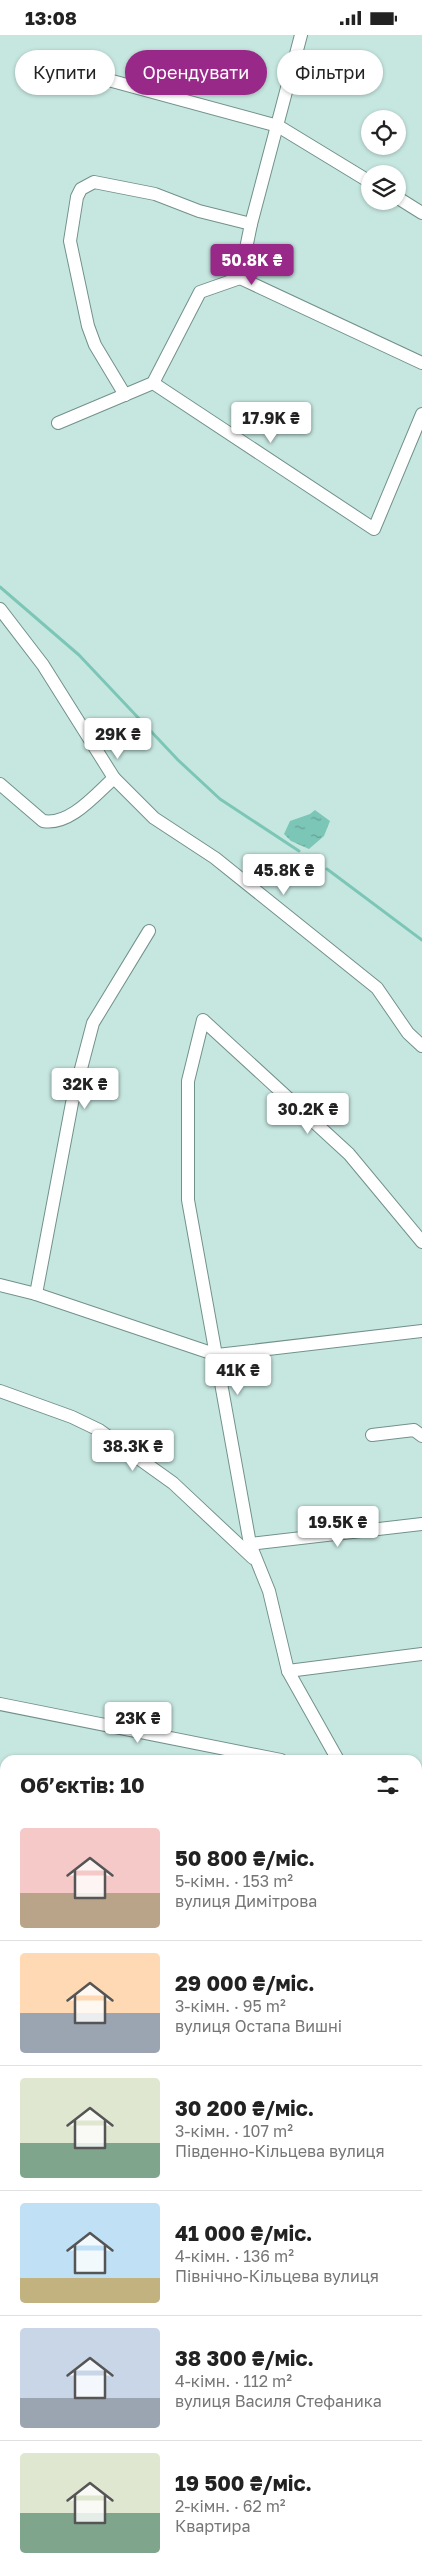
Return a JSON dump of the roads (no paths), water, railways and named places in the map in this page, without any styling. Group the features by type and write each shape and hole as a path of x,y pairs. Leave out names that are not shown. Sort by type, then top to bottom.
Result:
{"street":[{"path":"240,278 251,224 301,35"},
{"path":"115,81 278,126 361,177"},
{"path":"125,395 95,345 88,326 70,241 77,197 81,189 94,182 155,194 199,211 251,224"},
{"path":"406,203 422,213"},
{"path":"58,423 153,383 200,293 240,278 422,363"},
{"path":"153,383 374,529 422,414"},
{"path":"0,609 43,665 114,777 154,818 215,858 376,988 408,1033 422,1046"},
{"path":"0,784 43,821 49,822 69,816 114,777"},
{"path":"36,1294 72,1103 93,1023 149,931"},
{"path":"335,1755 288,1671 269,1591 250,1544 188,1200 188,1081 203,1020 349,1154 422,1243"},
{"path":"0,1285 36,1294 216,1355 422,1331"},
{"path":"0,1391 72,1417 99,1430 173,1483 258,1563"},
{"path":"372,1435 414,1430 422,1436"},
{"path":"250,1544 422,1524"},
{"path":"288,1671 422,1654"},
{"path":"0,1704 256,1755"}],"water":[{"path":"315,810 330,821 324,836 309,849 291,841 284,834 290,821 310,814"}],"waterway":[{"path":"0,587 79,655 178,760 220,799 299,851"},
{"path":"327,869 422,940"}]}
